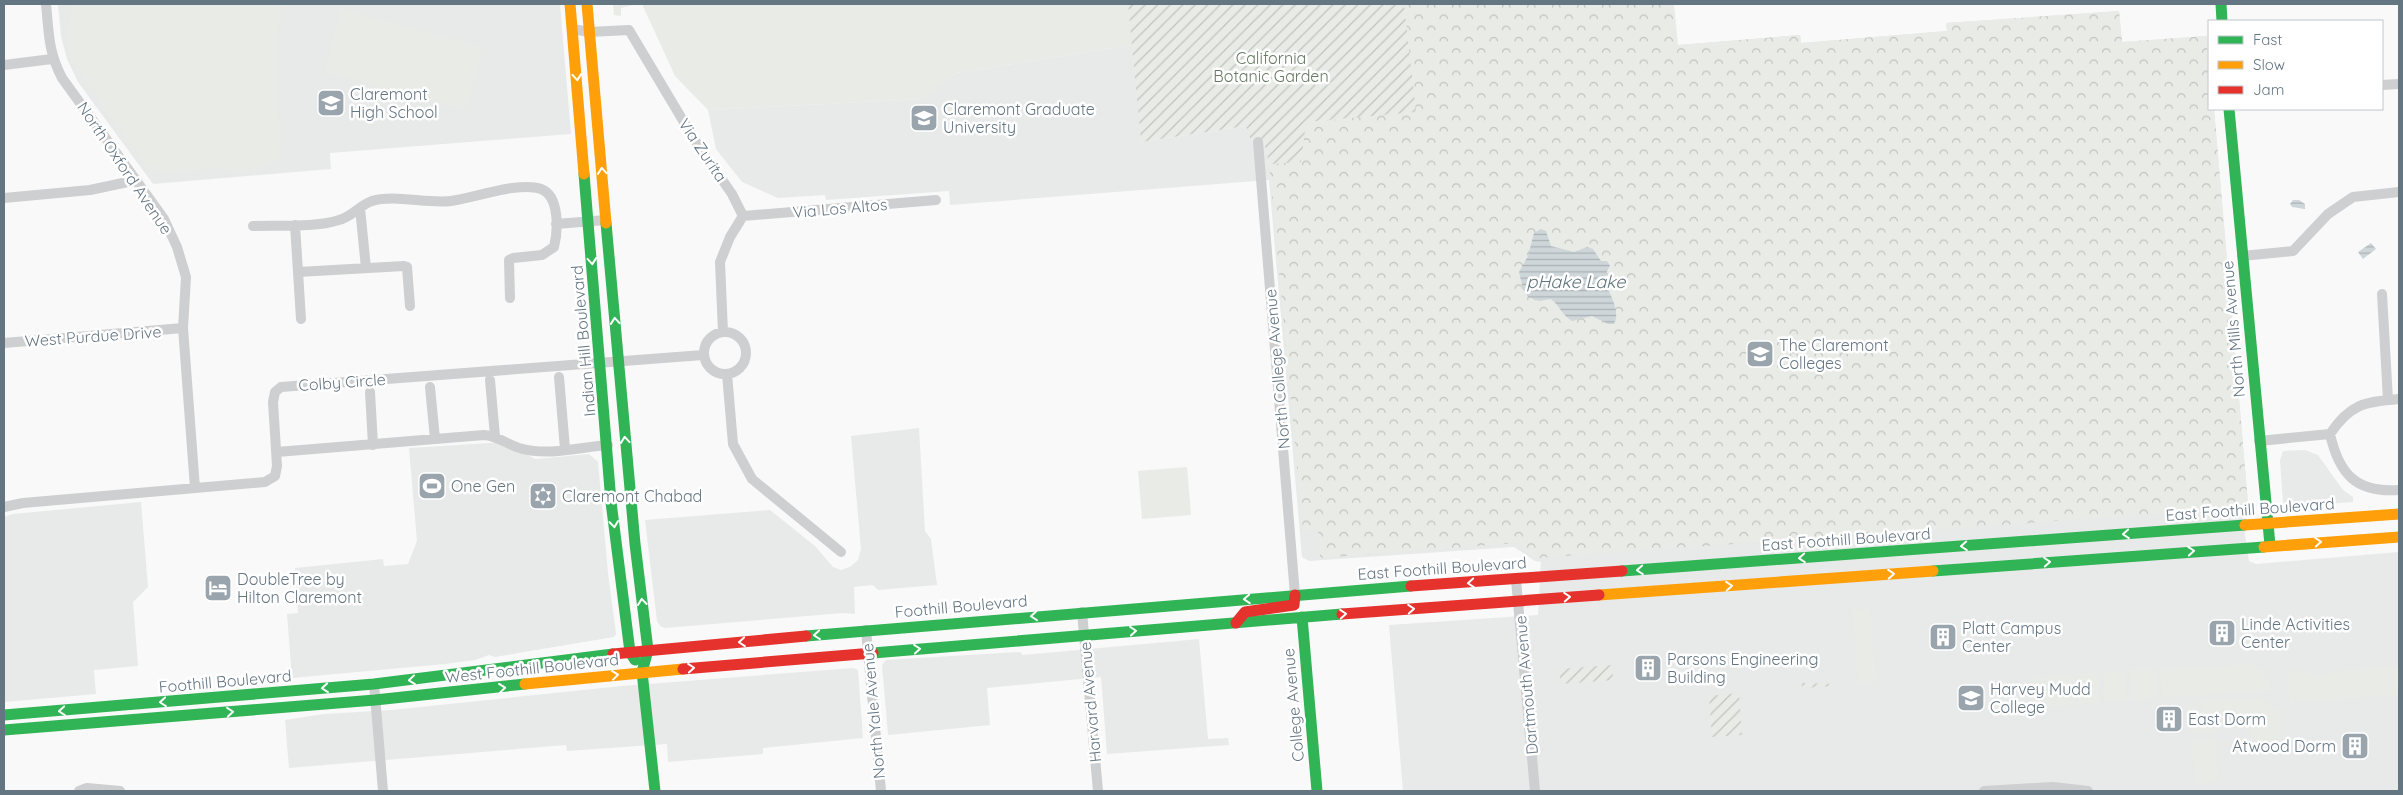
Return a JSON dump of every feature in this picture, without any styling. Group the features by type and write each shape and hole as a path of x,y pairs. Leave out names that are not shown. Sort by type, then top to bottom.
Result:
{"main road":[{"name":"Indian Hill Boulevard","path":"570,4 618,564 630,652 642,672"},
{"name":"Indian Hill Boulevard","path":"587,4 635,544 648,650 642,672 655,791"},
{"path":"2221,4 2222,20"},
{"name":"North Mills Avenue","path":"2229,110 2258,441 2270,545"},
{"name":"East Foothill Boulevard","path":"1296,595 2399,514"},
{"path":"642,672 1519,600 2399,537"},
{"path":"1302,617 1308,606 1313,603 1350,598 1369,590"},
{"path":"1236,622 1245,612 1250,610 1294,605 1296,595"},
{"name":"Foothill Boulevard","path":"630,652 866,630 1296,595"},
{"name":"College Avenue","path":"1302,617 1317,791"},
{"name":"West Foothill Boulevard","path":"450,676 630,652"},
{"name":"West Foothill Boulevard","path":"425,696 642,672"},
{"name":"Foothill Boulevard","path":"4,715 450,676"},
{"name":"Foothill Boulevard","path":"4,730 425,696"}],"street":[{"name":"North Oxford Avenue","path":"46,4 52,59 62,78 164,219 177,247 186,277 183,328 194,488"},
{"name":"Via Zurita","path":"573,29 589,32 629,30 694,139 732,194 743,216"},
{"path":"4,65 52,59"},
{"path":"2383,85 2399,84"},
{"name":"North College Avenue","path":"1258,142 1296,595"},
{"path":"4,198 90,190 137,180"},
{"path":"253,226 339,221 372,201 385,199 450,201 504,190 539,188 548,193 553,200 556,224 554,247 542,255 509,260 510,298"},
{"path":"2242,256 2293,250 2328,214 2353,197 2399,192"},
{"name":"Via Los Altos","path":"743,216 936,200"},
{"path":"360,208 366,268"},
{"path":"723,332 720,262 730,237 743,216"},
{"path":"556,224 606,220"},
{"path":"295,225 301,319"},
{"path":"298,272 404,266 407,268 410,306"},
{"path":"2382,294 2388,400"},
{"name":"West Purdue Drive","path":"4,342 183,328"},
{"path":"723,332 731,332 738,336 744,343 746,351 741,367 727,374 711,369 703,355 708,339 715,334 723,332"},
{"name":"Colby Circle","path":"4,507 23,503 265,482 275,476 277,452 273,402 275,392 281,387 703,355"},
{"path":"727,374 733,444 752,478 841,552"},
{"path":"559,377 565,449"},
{"path":"490,380 495,436"},
{"path":"430,387 435,439"},
{"path":"370,392 373,445"},
{"path":"2258,441 2330,434 2342,416 2363,404 2399,399"},
{"name":"East Foothill Boulevard","path":"2330,434 2333,449 2346,474 2366,488 2399,490"},
{"path":"277,452 484,435 495,436 521,449 538,452 608,445"},
{"name":"Dartmouth Avenue","path":"1516,580 1535,791"},
{"name":"Harvard Avenue","path":"1082,612 1098,791"},
{"name":"North Yale Avenue","path":"866,630 881,791"},
{"path":"374,684 382,791"},
{"path":"1984,791 2053,787 2088,791"},
{"path":"79,791 88,788 120,791"}],"shaded area":[{"name":"Claremont High School","path":"58,4 560,4 571,134 330,153 331,169 153,184 78,82 67,59 61,36"},
{"name":"The Claremont Colleges","path":"1404,4 1678,45 1800,35 1801,43 1947,31 1946,23 2119,11 2122,42 2207,36 2208,110 2214,110 2248,503 2241,508 2249,561 2256,564 2399,552 2399,791 1403,791 1389,625 1538,615 1541,562 1535,561 1514,547 1309,561 1302,557 1269,180 950,205 949,191 826,200 825,195 778,198 742,182 716,149 708,110 923,99 956,73 1133,45 1141,142 1246,126 1264,142 1269,164 1306,122 1415,112"},
{"path":"919,428 925,531 931,539 937,585 878,590 873,585 854,587 855,614 843,613 665,628 660,626 657,621 645,520 770,510 815,546 833,567 841,570 850,567 858,560 861,549 851,436"},
{"path":"505,442 535,459 589,454 598,462 608,573 616,634 614,637 495,657 489,655 475,660 445,664 292,678 287,614 298,613 295,568 383,559 384,566 408,564 417,541 409,448"},
{"path":"2305,450 2318,455 2343,490 2353,497 2353,502 2287,507 2283,504 2280,460 2283,451"},
{"path":"141,502 148,587 133,602 138,666 94,670 96,694 4,702 4,517 13,514"},
{"path":"1199,639 1208,739 1228,738 1229,745 1107,754 1101,677 987,688 990,725 888,735 882,665 886,660 1020,652 1023,655"},
{"path":"853,668 858,670 863,738 763,748 763,754 668,762 667,744 567,751 566,745 289,768 285,720 324,714 391,710 622,686"}],"green space":[{"path":"73,4 284,4 279,23 276,61 282,157 250,172 241,173 214,167 173,174 152,170 146,165 71,60 66,39"},
{"path":"613,4 637,4 621,8 621,16 614,15"},
{"path":"642,4 1128,4 1133,45 956,73 924,99 708,110 675,76"},
{"name":"California Botanic Garden","path":"1128,4 1404,4 1416,112 1306,122 1301,162 1269,164 1264,142 1252,143 1246,126 1141,142"},
{"name":"The Claremont Colleges","path":"1404,4 1674,4 1678,45 1800,35 1801,43 1947,31 1946,23 2119,11 2122,42 2207,36 2208,110 2214,110 2248,503 2241,508 1536,558 1526,552 1519,543 1320,558 1318,530 1303,531 1269,164 1301,161 1306,122 1415,112"},
{"path":"341,9 483,47 466,110 324,72"},
{"path":"1187,467 1191,515 1142,519 1138,471"},
{"path":"1870,608 1876,683 1858,684 1853,610"},
{"path":"2255,664 2256,670 2263,669 2264,681 2270,681 2271,691 2162,698 2160,669"},
{"path":"1612,665 1613,680 1561,684 1559,669"},
{"path":"2399,666 2399,695 2290,703 2287,671 2304,670 2314,677 2320,677 2335,671"},
{"path":"2155,668 2158,698 2131,701 2129,670"},
{"path":"2125,671 2127,701 2105,703 2103,672"},
{"path":"2097,672 2099,703 2078,704 2076,674"},
{"path":"2071,675 2074,705 2047,707 2044,676"},
{"path":"2030,676 2041,676 2043,707 2033,708"},
{"path":"1802,683 1834,684 1834,686 1802,688"},
{"path":"1739,693 1742,735 1712,737 1709,696"},
{"path":"2265,697 2266,703 2272,703 2273,710 2279,709 2281,741 2256,741 2239,724 2221,724 2213,721 2198,704 2198,701"},
{"path":"2186,703 2201,713 2213,728 2213,733 2196,734 2191,729 2190,724 2188,724"},
{"path":"2215,739 2219,782 2195,784 2192,741"}],"water":[{"path":"2293,200 2299,200 2305,204 2305,209 2292,207 2290,204"},
{"name":"pHake Lake","path":"1541,229 1546,231 1551,246 1574,252 1587,247 1593,249 1601,261 1607,261 1610,266 1606,280 1616,309 1614,324 1608,324 1592,316 1572,321 1551,299 1539,301 1528,297 1523,289 1519,272 1528,256 1534,233"},
{"path":"2371,243 2376,249 2363,259 2358,252"}],"traffic: fast":[{"path":"2221,4 2222,20"},
{"path":"2229,110 2270,545"},
{"path":"584,174 611,502 630,652 635,660"},
{"path":"606,223 635,544 648,650 642,672 655,791"},
{"path":"1622,571 2245,525"},
{"path":"1933,571 2264,547"},
{"path":"806,636 1411,586"},
{"path":"873,653 1342,614"},
{"path":"1302,617 1317,791"},
{"path":"4,715 374,684 613,654"},
{"path":"4,730 375,700 525,684"}],"traffic: slow":[{"path":"570,4 584,174"},
{"path":"587,4 606,223"},
{"path":"2245,525 2399,514"},
{"path":"2264,547 2399,537"},
{"path":"1599,595 1933,571"},
{"path":"525,684 683,669"}],"traffic: jam":[{"path":"1411,586 1622,571"},
{"path":"1236,623 1245,612 1294,605 1295,595"},
{"path":"1342,614 1599,595"},
{"path":"613,654 806,636"},
{"path":"683,669 873,653"}],"place":[{"name":"Claremont High School","path":"331,103"},
{"name":"Claremont Graduate University","path":"924,118"},
{"name":"The Claremont Colleges","path":"1760,354"},
{"name":"One Gen","path":"432,486"},
{"name":"Claremont Chabad","path":"543,496"},
{"name":"DoubleTree by Hilton Claremont","path":"218,588"},
{"name":"Linde Activities Center","path":"2222,633"},
{"name":"Platt Campus Center","path":"1943,637"},
{"name":"Parsons Engineering Building","path":"1648,668"},
{"name":"Harvey Mudd College","path":"1971,698"},
{"name":"East Dorm","path":"2169,719"},
{"name":"Atwood Dorm","path":"2355,746"}]}
